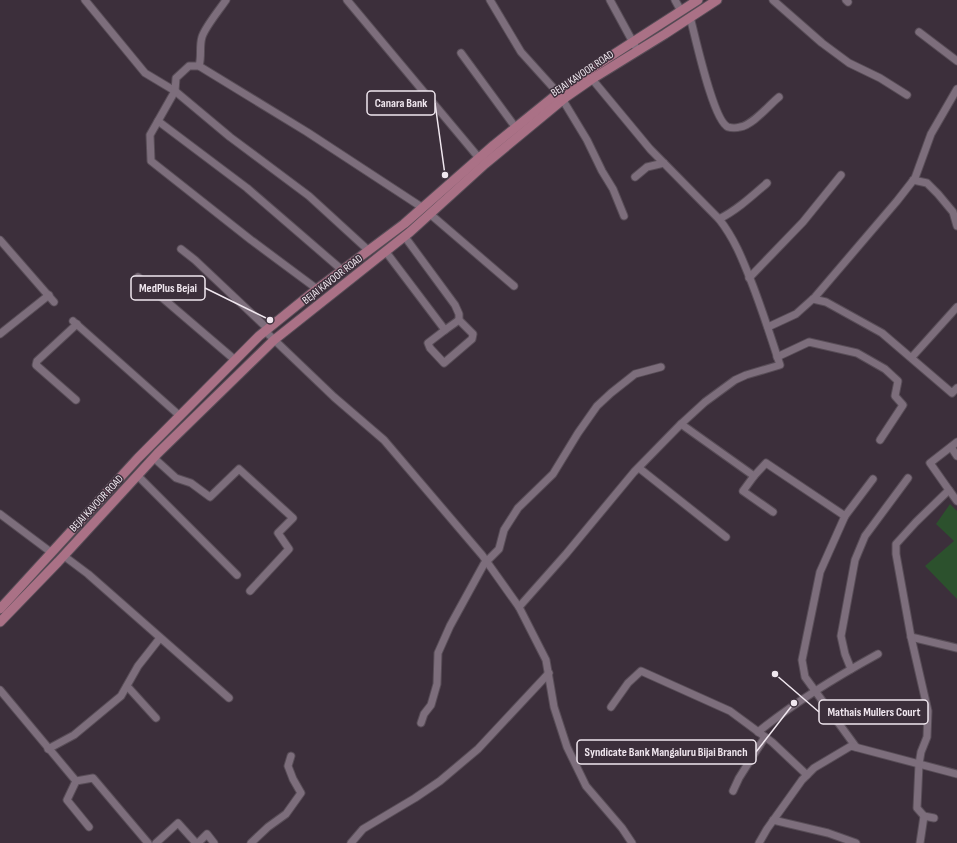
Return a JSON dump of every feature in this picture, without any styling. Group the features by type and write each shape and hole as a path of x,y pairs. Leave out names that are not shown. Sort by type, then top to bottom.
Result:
{"main road":[{"name":"BEJAI KAVOOR ROAD","path":"0,622 64,556 154,458 274,340 432,215 485,164 597,65 698,0"},
{"name":"BEJAI KAVOOR ROAD","path":"1,605 52,553 113,485 266,330 317,289 404,224 479,158 516,128 562,95 638,51 717,0"}],"street":[{"path":"85,0 145,73 175,91 230,137 309,196 368,250"},
{"path":"199,66 203,34 226,0"},
{"path":"347,0 479,158"},
{"path":"490,0 521,52 562,95 564,102 587,140 602,171 613,189 624,216"},
{"path":"610,0 638,51"},
{"path":"675,0 681,11"},
{"path":"773,0 822,43 850,62 907,95"},
{"path":"690,17 711,98 724,124 728,127 742,127 750,123 779,97"},
{"path":"919,32 957,61"},
{"path":"461,54 516,128"},
{"path":"317,289 251,240 151,161 150,134 175,91 176,78 189,66 199,66 307,132 423,208"},
{"path":"519,607 639,468 681,424 705,402 735,380 746,375 780,365 768,327 736,245 729,231 719,218 650,149 592,79"},
{"path":"768,327 796,314 813,299 913,180 922,162 931,134 957,88"},
{"path":"158,120 247,188 342,270"},
{"path":"635,177 647,167 664,163"},
{"path":"749,278 803,222 841,175"},
{"path":"913,180 927,184 938,194 953,212 957,226"},
{"path":"719,218 733,211 767,183"},
{"path":"432,215 514,286"},
{"path":"405,237 455,305 459,314 459,320 473,336 444,364 430,348 428,343 459,320"},
{"path":"0,240 54,302"},
{"path":"181,249 195,260 266,330 274,340 334,397 384,440 444,509 487,562 519,607 546,660 554,707 567,747 586,786 622,828 632,843"},
{"path":"386,252 445,330"},
{"path":"138,277 235,360"},
{"path":"0,334 49,295"},
{"path":"813,299 826,302 882,332 952,393 957,388"},
{"path":"912,357 957,307"},
{"path":"76,400 36,365 37,361 75,323 180,416"},
{"path":"777,357 809,342 857,353 885,369 898,381 895,396 903,405 880,440"},
{"path":"421,723 424,714 431,705 437,684 438,653 450,626 484,564 499,549 504,530 518,508 553,474 578,433 597,406 635,374 661,367"},
{"path":"681,424 754,476"},
{"path":"957,442 930,463 957,501"},
{"path":"951,447 957,456"},
{"path":"154,458 176,478 191,483 210,497 239,469 293,518 278,534 289,549 250,591"},
{"path":"773,512 743,491 766,463 845,516"},
{"path":"639,468 726,537"},
{"path":"138,476 237,575"},
{"path":"851,669 845,654 841,636 855,560 865,536 908,478"},
{"path":"856,748 805,677 802,660 820,572 845,516 873,479"},
{"path":"934,818 924,816 917,808 919,764 921,752 927,737 928,711 912,638 896,554 896,544 949,490"},
{"path":"0,514 52,553"},
{"path":"64,556 88,574 229,698"},
{"path":"48,749 74,735 121,696 138,666 160,638"},
{"path":"912,638 957,648"},
{"path":"758,732 783,712 851,669 878,654"},
{"path":"611,707 628,683 641,671 730,711 766,737 807,775"},
{"path":"351,843 363,829 415,798 440,781 478,749 549,673"},
{"path":"127,686 156,718"},
{"path":"0,690 76,781"},
{"path":"733,791 739,778 766,737"},
{"path":"759,843 773,820 802,780 814,768 851,746 957,774"},
{"path":"251,843 268,827 286,814 301,793 288,766 291,756"},
{"path":"76,781 93,778 148,843"},
{"path":"76,781 67,800 89,827"},
{"path":"920,843 924,816"},
{"path":"773,820 828,833 856,843"},
{"path":"156,843 178,823 197,843 207,834 214,843"}],"green space":[{"path":"950,504 957,511 957,599 925,566 954,541 936,524"}],"place":[{"name":"Canara Bank","path":"445,175"},
{"name":"MedPlus Bejai","path":"270,320"},
{"name":"Mathais Mullers Court","path":"775,674"},
{"name":"Syndicate Bank Mangaluru Bijai Branch","path":"794,703"}]}
